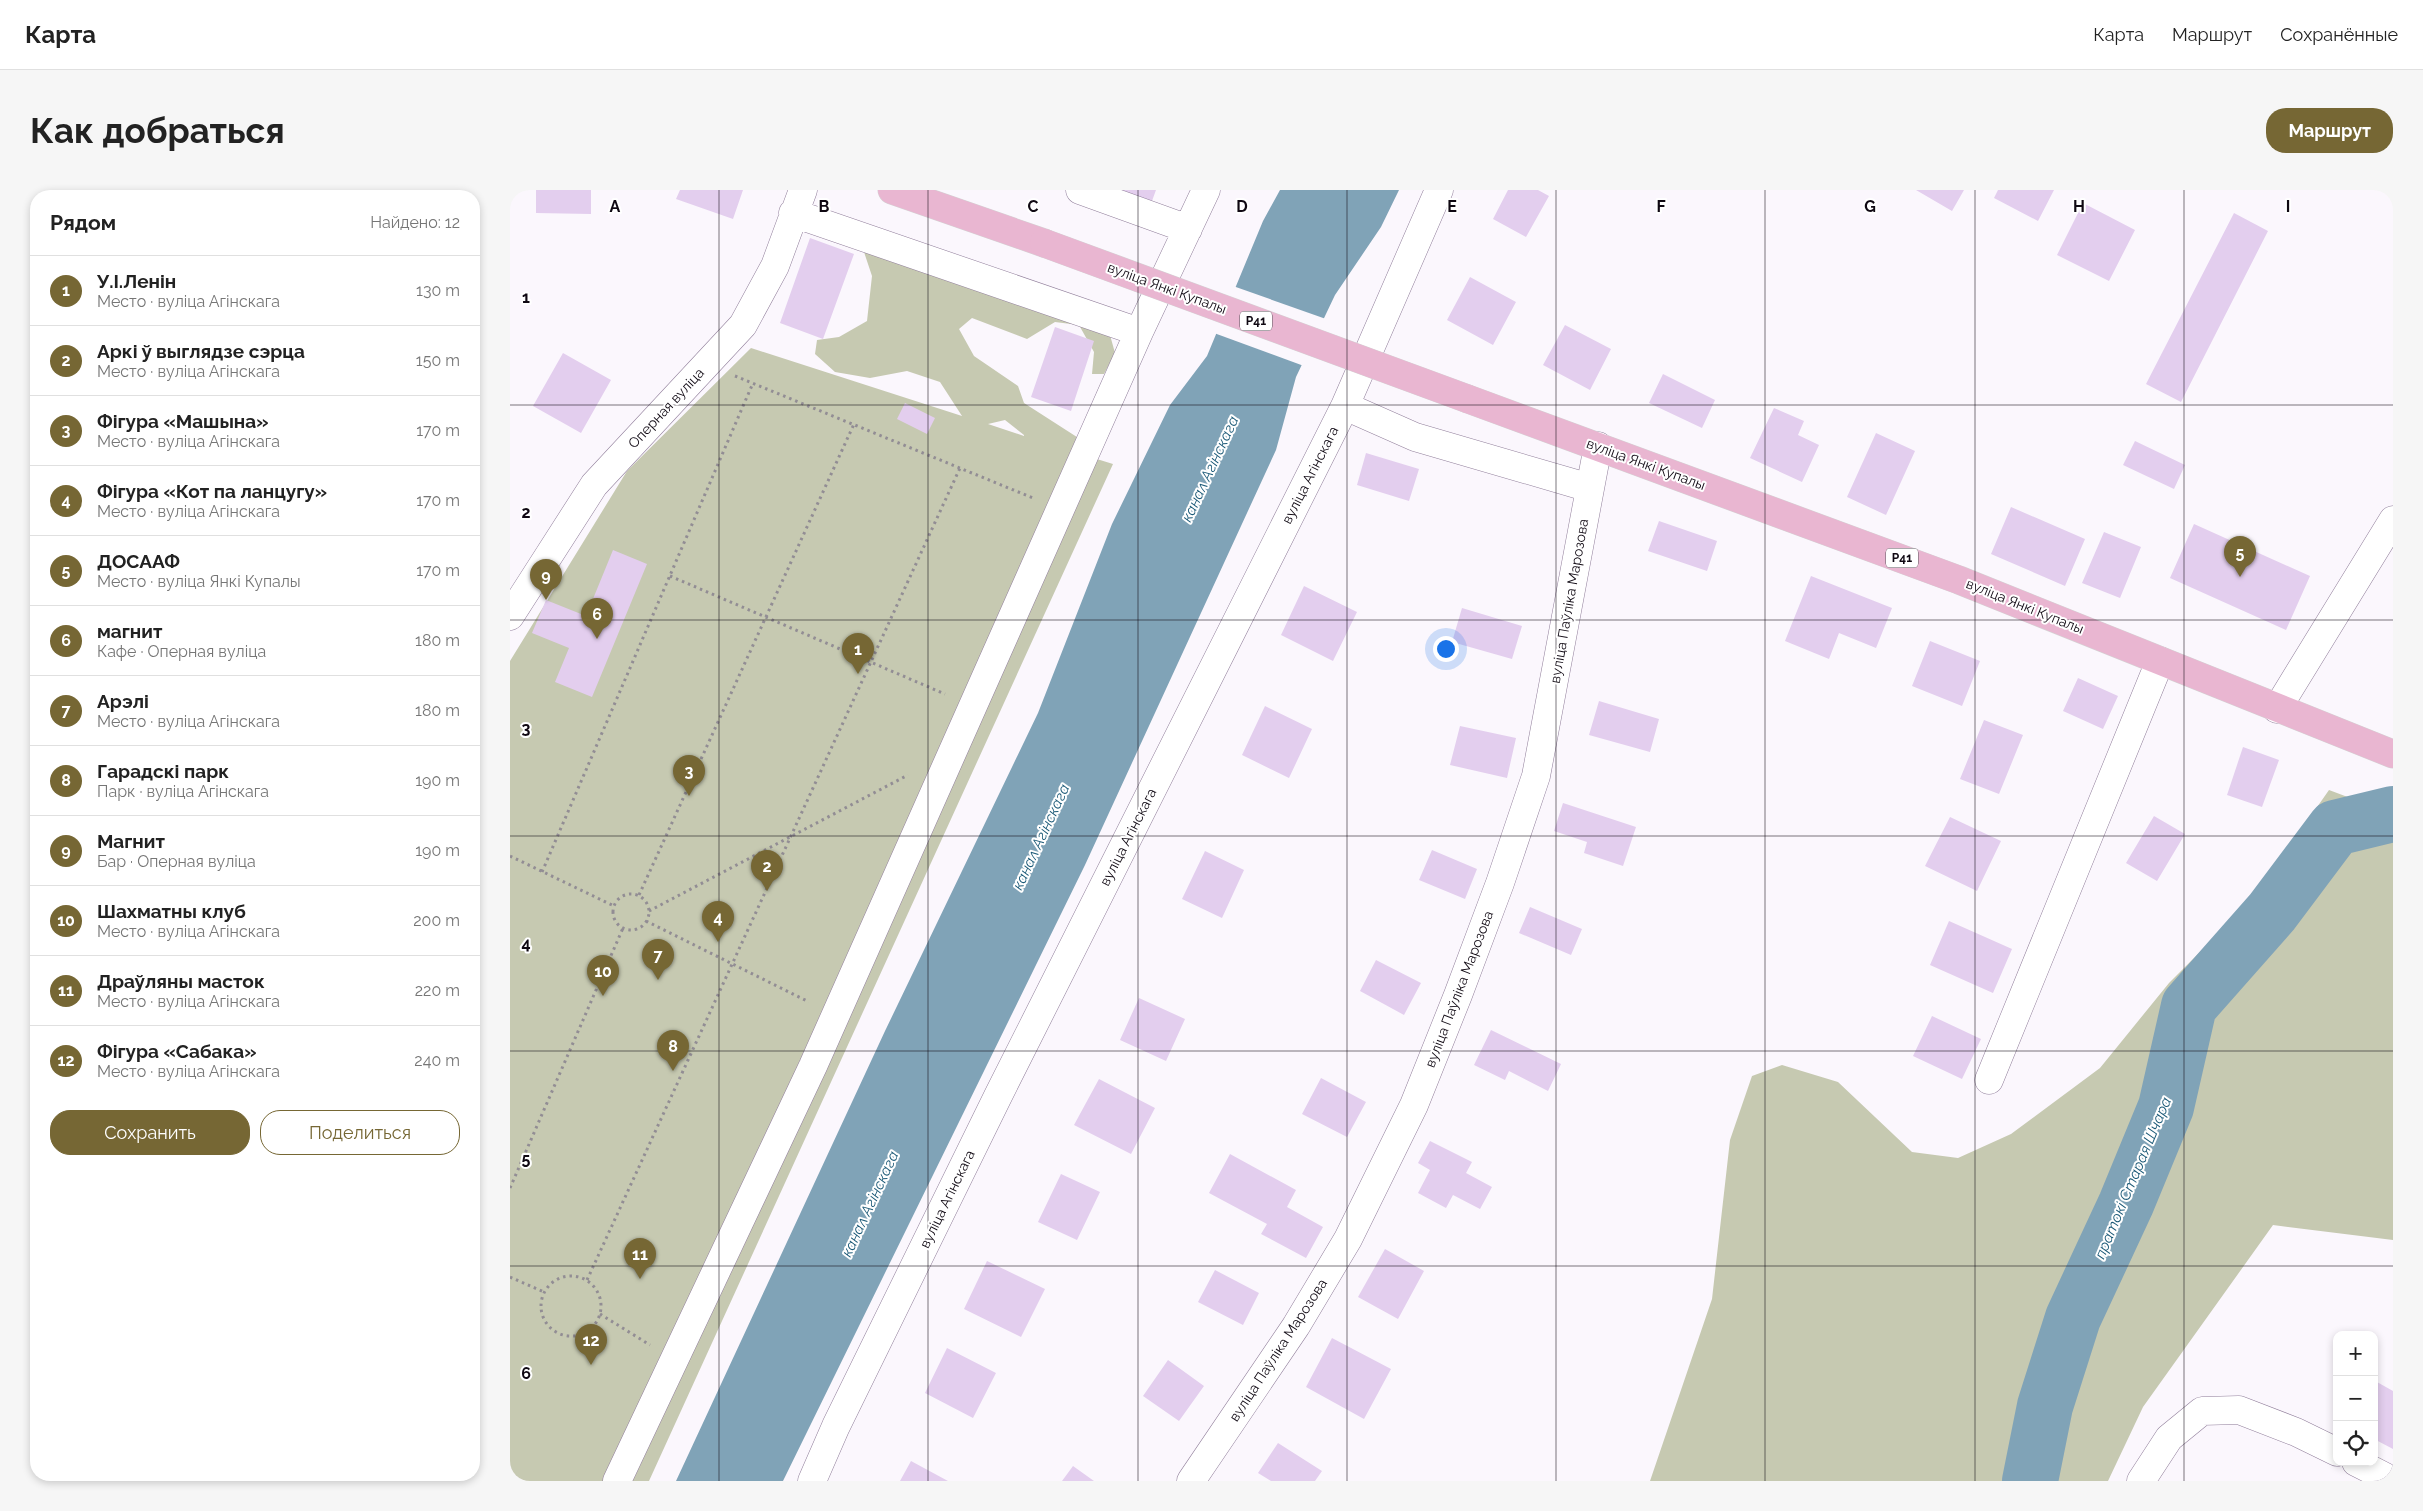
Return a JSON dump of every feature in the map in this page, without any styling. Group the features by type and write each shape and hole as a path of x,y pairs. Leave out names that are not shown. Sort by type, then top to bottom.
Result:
{"main road":[{"name":"вуліца Янкі Купалы","path":"892,190 1044,243 1959,580 2331,731 2393,754"}],"street":[{"path":"1080,190 1188,229"},
{"path":"617,1481 835,1016 1139,332 1206,190"},
{"name":"вуліца Агінскага","path":"812,1481 836,1426 1002,1087 1345,406 1439,190"},
{"path":"798,202 1139,332"},
{"name":"Оперная вуліца","path":"510,616 594,485 743,325 774,266 798,202"},
{"path":"1345,406 1415,437 1590,488"},
{"name":"вуліца Паўліка Марозова","path":"1191,1481 1296,1326 1348,1239 1414,1105 1500,883 1536,776 1598,446"},
{"path":"2277,709 2393,520"},
{"path":"1989,1080 2160,661"},
{"path":"2141,1481 2169,1438 2202,1411 2239,1410 2296,1432 2333,1450"},
{"path":"2364,1466 2393,1481"}],"path":[{"path":"707,364 1061,509"},
{"path":"542,872 753,383"},
{"path":"639,895 854,424"},
{"path":"587,1280 960,468"},
{"path":"670,576 973,706"},
{"path":"649,910 910,774"},
{"path":"510,856 614,906"},
{"path":"630,893 639,895 646,901 649,910 646,921 641,927 632,930 623,928 616,922 613,913 614,906 621,896 630,893"},
{"path":"646,921 835,1016"},
{"path":"510,1188 623,928"},
{"path":"510,1276 544,1292"},
{"path":"568,1276 587,1280 600,1295 600,1314 588,1330 580,1335 560,1334 551,1328 542,1311 544,1292 550,1284 568,1276"},
{"path":"600,1314 674,1359"}],"green space":[{"path":"862,246 1110,335 1115,353 1104,374 1092,374 1094,352 1079,325 1055,322 1027,339 972,318 959,329 974,356 1018,386 1024,403 1080,439 1074,452 1113,464 649,1481 510,1481 510,661 627,471 751,348 962,416 940,382 907,371 870,378 835,372 815,354 817,340 839,337 867,321 872,276","holes":["1005,420 1024,436 988,424"]},
{"path":"2329,790 2393,814 2393,1240 2273,1225 2143,1407 2108,1481 1650,1481 1712,1299 1730,1140 1752,1076 1782,1065 1838,1082 1912,1152 1958,1158 2011,1134 2100,1068 2169,983 2252,900"}],"water":[{"name":"канал Агінскага","path":"1280,190 1399,190 1381,227 1335,295 1296,377 1276,450 1085,865 783,1481 676,1481 885,1031 1038,713 1112,524 1170,405 1207,356 1263,221"}],"pier":[{"path":"1233,286 1326,319 1304,366 1214,333"}],"building":[{"path":"536,190 591,190 591,214 536,213"},
{"path":"680,190 743,190 733,219 676,199"},
{"path":"1120,190 1156,190 1152,201"},
{"path":"1508,190 1538,190 1549,196 1526,237 1493,219"},
{"path":"1916,190 1964,190 1952,211"},
{"path":"1998,190 2054,190 2038,221 1994,198"},
{"path":"2083,203 2135,230 2109,281 2057,255"},
{"path":"2234,213 2268,231 2181,402 2146,384"},
{"path":"810,238 854,254 823,339 780,323"},
{"path":"1470,277 1516,302 1493,345 1447,320"},
{"path":"1565,325 1611,349 1590,390 1543,365"},
{"path":"1055,327 1094,341 1071,411 1031,397"},
{"path":"563,353 611,380 581,433 533,406"},
{"path":"1663,374 1715,400 1702,428 1649,403"},
{"path":"905,403 935,418 927,434 897,419"},
{"path":"1774,408 1804,421 1798,435 1819,445 1802,482 1750,458"},
{"path":"1876,433 1915,451 1886,515 1847,497"},
{"path":"2135,441 2185,465 2174,489 2123,465"},
{"path":"1366,453 1419,469 1409,501 1357,485"},
{"path":"2011,507 2085,539 2065,586 1991,554"},
{"path":"1659,521 1717,541 1707,571 1648,551"},
{"path":"2194,524 2310,576 2286,630 2170,578"},
{"path":"2104,532 2141,547 2120,598 2082,583"},
{"path":"613,550 647,564 592,697 555,682 569,648 532,633 546,600 586,616"},
{"path":"1811,576 1892,608 1876,648 1839,633 1829,659 1785,641"},
{"path":"1304,586 1357,612 1333,661 1281,635"},
{"path":"1462,608 1522,626 1512,659 1452,642"},
{"path":"1930,641 1980,661 1962,706 1912,686"},
{"path":"2078,678 2118,696 2103,729 2063,711"},
{"path":"1599,701 1659,719 1650,752 1589,735"},
{"path":"1265,706 1312,729 1289,778 1242,755"},
{"path":"1984,720 2023,735 1999,794 1960,779"},
{"path":"1460,726 1516,738 1507,778 1450,765"},
{"path":"2243,747 2279,760 2262,807 2227,795"},
{"path":"1563,803 1636,827 1623,866 1584,853 1587,842 1554,831"},
{"path":"2154,816 2185,834 2157,881 2126,863"},
{"path":"1950,817 2001,841 1977,891 1925,866"},
{"path":"1432,850 1477,869 1465,899 1419,880"},
{"path":"1205,851 1244,870 1222,918 1182,899"},
{"path":"1530,907 1582,929 1571,955 1519,933"},
{"path":"1949,921 2012,949 1993,993 1930,965"},
{"path":"1376,960 1421,983 1404,1015 1360,991"},
{"path":"1139,998 1185,1019 1166,1061 1120,1040"},
{"path":"1932,1016 1981,1039 1962,1079 1913,1056"},
{"path":"1491,1030 1561,1064 1548,1091 1509,1071 1505,1080 1474,1065"},
{"path":"1321,1078 1366,1102 1347,1137 1302,1114"},
{"path":"1099,1079 1155,1108 1131,1154 1074,1125"},
{"path":"1430,1141 1472,1162 1466,1173 1492,1187 1480,1209 1453,1195 1446,1208 1418,1193 1430,1170 1418,1163"},
{"path":"1230,1154 1296,1190 1287,1207 1323,1227 1306,1258 1261,1234 1267,1224 1209,1193"},
{"path":"1061,1174 1100,1192 1077,1240 1038,1222"},
{"path":"1385,1249 1424,1271 1398,1319 1358,1297"},
{"path":"987,1261 1045,1289 1021,1337 964,1309"},
{"path":"1215,1270 1259,1293 1243,1325 1198,1302"},
{"path":"1332,1338 1391,1369 1364,1419 1306,1387"},
{"path":"947,1348 996,1373 973,1418 925,1393"},
{"path":"1168,1360 1204,1386 1179,1421 1143,1396"},
{"path":"2378,1383 2393,1391 2393,1449 2378,1441"},
{"path":"1278,1443 1322,1471 1315,1481 1271,1481 1258,1473"},
{"path":"911,1461 948,1481 900,1481"},
{"path":"1073,1466 1094,1481 1062,1481"}],"waterway":[{"name":"пратокі Старая Шчара","path":"2030,1481 2045,1406 2073,1318 2126,1204 2166,1107 2189,1006 2272,912 2335,828 2393,814"}],"place":[{"name":"ДОСААФ","path":"2240,577"},
{"name":"Магнит","path":"546,600"},
{"name":"магнит","path":"597,639"},
{"name":"У.І.Ленін","path":"858,674"},
{"name":"Фігура «Машына»","path":"689,796"},
{"name":"Аркі ў выглядзе сэрца","path":"767,891"},
{"name":"Фігура «Кот па ланцугу»","path":"718,942"},
{"name":"Арэлі","path":"658,980"},
{"name":"Шахматны клуб","path":"603,996"},
{"name":"Гарадскі парк","path":"673,1071"},
{"name":"Драўляны масток","path":"640,1279"},
{"name":"Фігура «Сабака»","path":"591,1365"}]}
